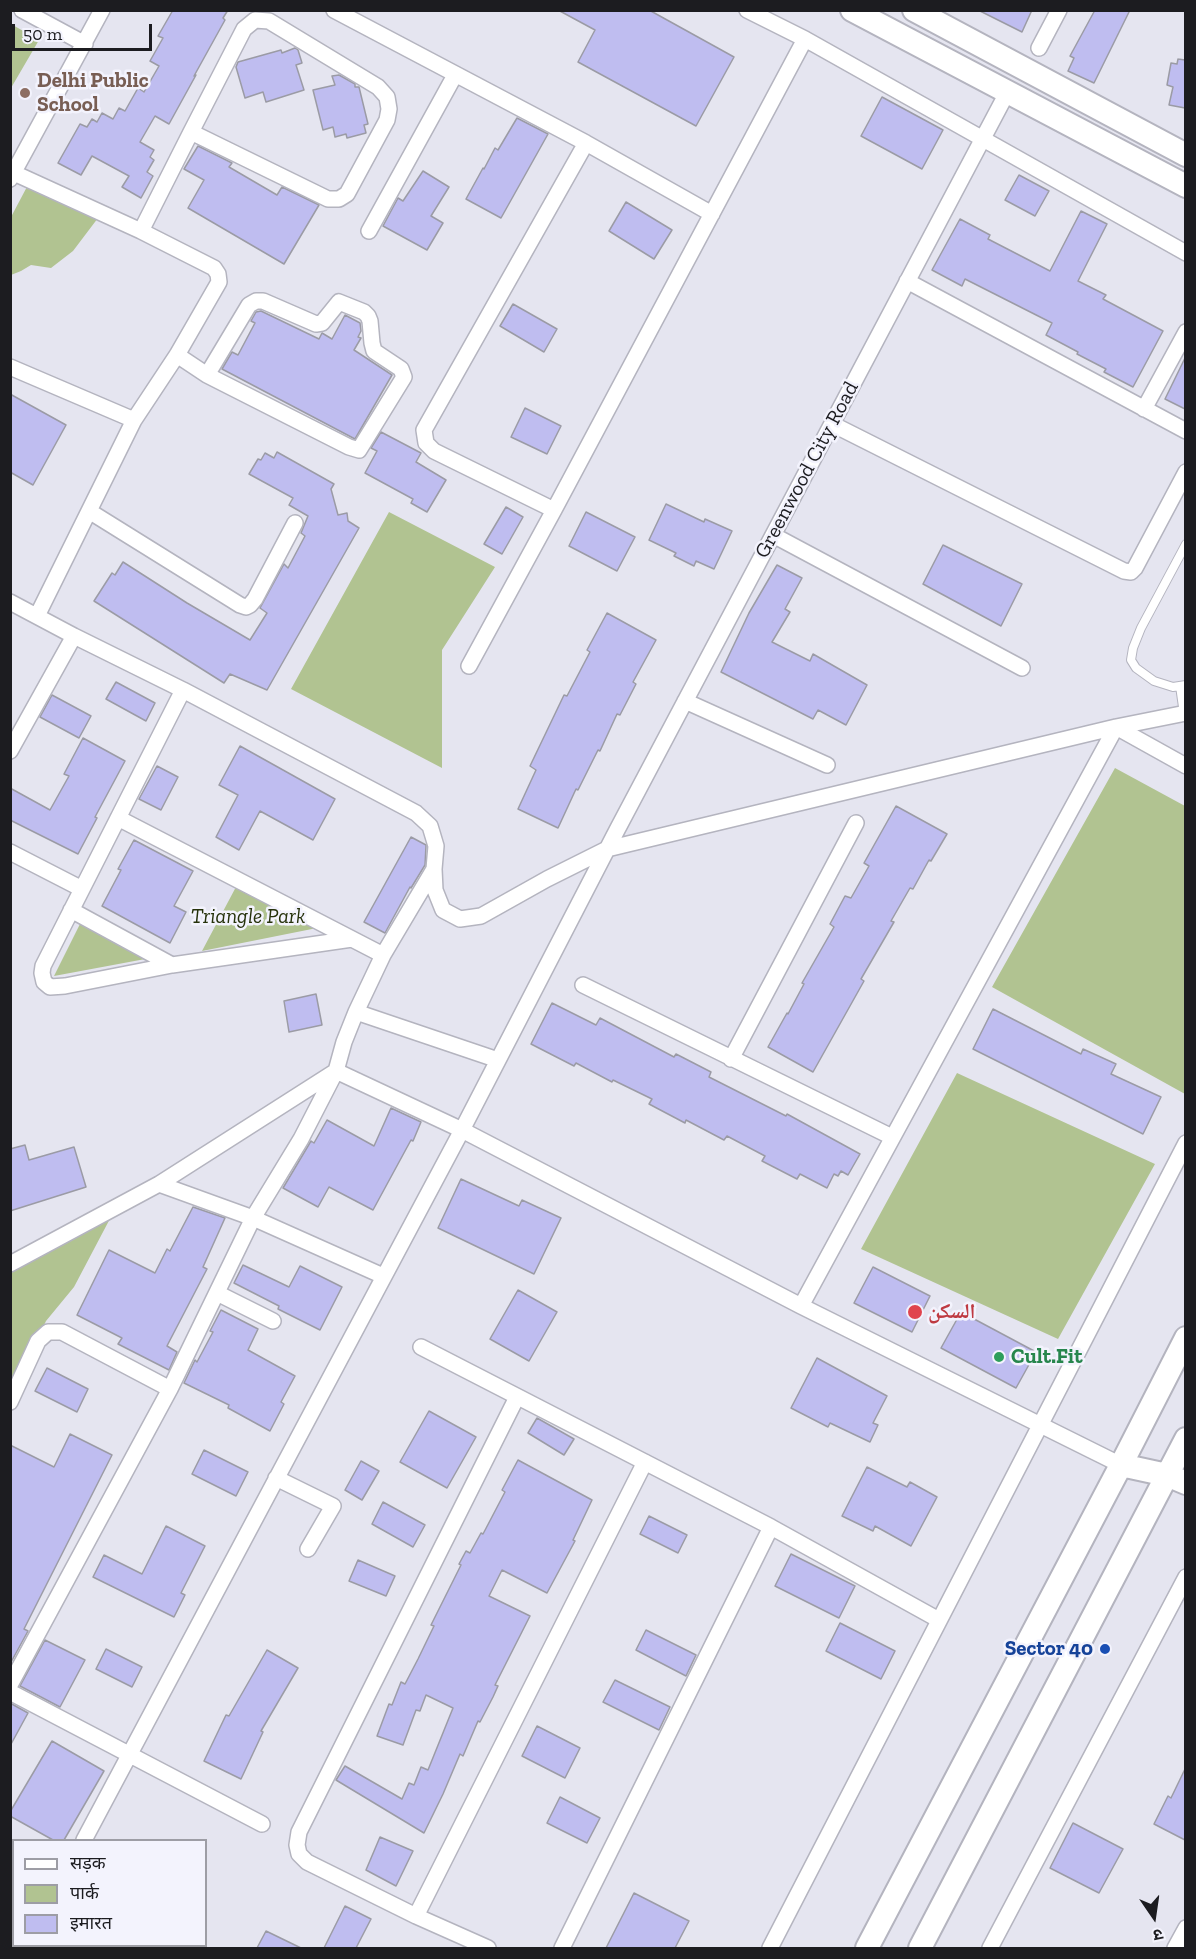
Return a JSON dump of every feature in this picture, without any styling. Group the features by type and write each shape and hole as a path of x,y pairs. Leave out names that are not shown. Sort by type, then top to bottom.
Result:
{"main road":[{"path":"852,10 1185,186"},
{"path":"914,10 1185,155"},
{"path":"867,1948 1121,1465 1185,1338"},
{"path":"920,1948 1176,1479 1185,1439"},
{"path":"1121,1465 1176,1479"}],"street":[{"path":"22,10 85,44"},
{"path":"37,616 134,420 177,355 219,282 214,268 141,231 12,176 102,10"},
{"path":"334,10 585,143 712,214"},
{"path":"747,10 805,39 1185,253"},
{"path":"1039,48 1059,10"},
{"path":"141,231 191,132 244,29 255,20 269,21 378,87 387,97 389,109 387,120 347,194 339,199 328,199 191,132"},
{"path":"469,666 805,39"},
{"path":"369,231 455,75"},
{"name":"Greenwood City Road","path":"85,1839 382,1276 462,1130 607,849 1008,91"},
{"path":"554,510 434,451 426,443 424,430 585,143"},
{"path":"908,281 1185,431"},
{"path":"177,355 207,375 359,450 404,377 401,369 374,351 370,321 364,312 339,302 322,322 316,324 263,301 256,301 249,305 207,375"},
{"path":"1144,409 1185,332"},
{"path":"10,367 134,420"},
{"path":"832,424 1124,571 1131,572 1185,472"},
{"path":"89,511 246,607 255,599 295,523"},
{"path":"773,535 1022,668"},
{"path":"10,602 416,813 430,826 436,846 435,890 443,910 459,919 481,916 607,849 1116,727 1185,713"},
{"path":"10,751 74,636"},
{"path":"183,690 43,966 44,982 50,987 65,986 172,965 352,939"},
{"path":"685,701 827,765"},
{"path":"1116,727 1185,766"},
{"path":"801,1306 1116,727"},
{"path":"118,818 383,955"},
{"path":"731,1059 856,823"},
{"path":"10,852 82,889"},
{"path":"10,1685 170,1389 253,1218 301,1139 336,1071 356,1011 383,955 434,868"},
{"path":"71,910 172,965"},
{"path":"583,985 892,1137"},
{"path":"356,1011 498,1060"},
{"path":"336,1071 462,1130 801,1306 1121,1465"},
{"path":"10,1264 159,1184 336,1071"},
{"path":"770,1948 1185,1143"},
{"path":"159,1184 253,1218 382,1276"},
{"path":"217,1293 273,1321"},
{"path":"10,1402 38,1341 48,1332 62,1332 170,1389"},
{"path":"421,1347 771,1527 939,1620"},
{"path":"488,1948 307,1863 299,1854 297,1845 299,1832 517,1397"},
{"path":"416,1916 645,1462"},
{"path":"276,1478 333,1506 308,1549"},
{"path":"562,1948 771,1527"},
{"path":"990,1948 1185,1577"},
{"path":"10,1692 262,1824"},
{"path":"1175,1948 1185,1928"}],"lane":[{"path":"1185,544 1141,627 1131,660 1136,668 1154,681 1173,687 1183,686 1185,713"}],"green space":[{"path":"11,24 39,40 11,88"},
{"path":"29,183 98,218 73,251 51,268 31,265 11,275 11,217"},
{"path":"389,512 495,567 442,650 442,768 291,689"},
{"path":"1115,768 1185,806 1185,1094 992,987"},
{"name":"Triangle Park","path":"237,885 322,927 202,951"},
{"path":"81,922 156,957 54,976"},
{"path":"957,1073 1155,1164 1058,1339 861,1249"},
{"path":"113,1213 74,1287 46,1321 11,1394 11,1268"}],"building":[{"path":"173,10 228,10 223,18 225,20 169,124 155,116 140,142 154,150 150,157 154,160 147,172 153,176 141,198 122,187 129,176 92,156 81,175 58,163 80,124 87,127 92,119 97,122 102,113 113,119 119,108 125,111 138,88 144,92 159,66 150,61 163,38 158,36"},
{"path":"558,10 649,10 734,57 696,126 578,62 595,30"},
{"path":"978,10 1032,10 1022,32"},
{"path":"1095,10 1130,10 1094,83 1068,71 1074,58 1070,56"},
{"path":"295,48 298,50 302,63 296,65 304,90 266,102 263,92 245,98 236,67 238,62"},
{"path":"1178,59 1185,60 1185,108 1169,105 1173,87 1167,85 1171,63 1177,64"},
{"path":"339,75 355,84 355,87 359,87 368,124 364,125 366,133 347,138 346,134 335,137 333,127 323,130 313,90 335,85 332,76"},
{"path":"882,97 943,130 922,169 861,136"},
{"path":"517,118 548,134 501,218 466,199 495,148 498,150"},
{"path":"198,146 232,163 229,167 277,195 282,187 319,205 284,264 188,208 204,180 184,169"},
{"path":"423,171 449,187 431,216 443,223 427,250 383,226 398,198 403,201"},
{"path":"1019,175 1049,191 1035,216 1005,200"},
{"path":"626,202 672,230 654,259 609,231"},
{"path":"1081,211 1107,224 1078,281 1106,295 1103,299 1163,331 1133,387 1104,372 1106,369 1046,335 1052,323 965,279 962,286 932,270 960,219 990,235 988,239 1050,271"},
{"path":"513,304 557,329 544,352 500,326"},
{"path":"261,311 319,339 322,333 332,339 345,315 360,323 361,331 358,337 361,338 354,350 392,375 355,439 222,369 232,352 238,355 255,323 251,321 256,312"},
{"path":"1185,358 1185,409 1165,399"},
{"path":"10,394 66,425 33,485 10,472"},
{"path":"525,408 561,426 547,454 511,437"},
{"path":"381,432 421,453 416,462 446,480 427,512 411,503 413,499 365,473 377,451 371,448"},
{"path":"277,452 334,484 331,489 338,515 347,513 348,521 359,528 267,690 230,674 224,683 94,601 112,573 115,575 123,562 250,640 267,613 260,608 284,564 288,568 305,536 301,533 308,516 289,505 293,498 249,474 258,459 261,460 265,453 274,458"},
{"path":"666,504 704,522 705,519 732,531 714,569 696,561 694,566 674,556 676,553 649,540"},
{"path":"506,507 523,517 502,554 484,544"},
{"path":"586,512 635,537 617,571 569,546"},
{"path":"943,545 1022,584 1001,626 923,584"},
{"path":"777,565 802,578 785,609 790,612 772,642 810,661 813,654 867,685 846,725 818,710 813,719 721,672 749,613"},
{"path":"607,613 656,640 633,682 636,684 620,715 617,714 600,751 598,750 578,790 576,789 558,828 518,809 536,770 530,766 564,695 567,696 590,652 587,650"},
{"path":"116,682 155,703 146,721 106,699"},
{"path":"52,695 91,716 79,738 40,717"},
{"path":"83,738 125,761 78,854 10,820 10,788 50,810 69,776 64,774"},
{"path":"240,746 335,799 313,840 260,811 239,850 216,837 238,795 219,785"},
{"path":"157,766 178,777 161,810 139,799"},
{"path":"896,806 947,834 913,889 910,888 891,921 894,922 861,979 864,981 813,1072 768,1047 834,927 830,924 845,896 851,898 869,866 864,863"},
{"path":"411,837 426,845 425,865 385,933 364,922"},
{"path":"134,840 193,871 174,906 186,912 170,943 102,906"},
{"path":"316,994 322,1025 289,1032 284,1001"},
{"path":"552,1003 596,1025 600,1018 674,1057 676,1054 711,1072 709,1077 786,1116 787,1114 860,1154 848,1175 841,1171 838,1176 834,1174 827,1188 800,1174 797,1179 762,1161 765,1156 727,1136 724,1140 686,1120 685,1123 649,1104 652,1099 576,1063 574,1066 531,1044"},
{"path":"993,1009 1081,1054 1083,1049 1116,1064 1111,1074 1161,1097 1143,1134 973,1049"},
{"path":"391,1108 421,1122 413,1141 411,1140 373,1210 329,1187 318,1207 283,1188 311,1141 314,1143 327,1120 374,1146"},
{"path":"25,1145 29,1160 74,1147 86,1187 10,1211 10,1149"},
{"path":"461,1179 519,1206 522,1200 561,1218 534,1274 438,1228"},
{"path":"193,1207 225,1218 203,1267 207,1269 167,1346 177,1352 169,1370 118,1344 122,1338 77,1315 109,1250 155,1273 167,1249 170,1251"},
{"path":"243,1265 289,1287 300,1266 342,1287 320,1330 234,1283"},
{"path":"873,1267 930,1296 912,1332 854,1303"},
{"path":"518,1290 557,1312 529,1361 490,1339"},
{"path":"221,1310 258,1329 248,1350 295,1376 281,1402 284,1404 270,1431 228,1408 229,1405 184,1383 195,1360 197,1362 213,1332 210,1331"},
{"path":"961,1312 1036,1352 1016,1388 941,1348"},
{"path":"817,1358 887,1396 873,1423 878,1425 870,1442 830,1423 828,1427 791,1408"},
{"path":"47,1368 88,1389 77,1412 35,1391"},
{"path":"429,1411 476,1437 447,1488 400,1462"},
{"path":"537,1418 574,1439 564,1455 528,1433"},
{"path":"70,1434 112,1455 24,1629 28,1631 10,1664 10,1445 54,1467"},
{"path":"204,1450 248,1472 236,1496 192,1474"},
{"path":"518,1460 592,1500 573,1540 575,1541 547,1593 502,1570 489,1596 530,1616 495,1685 498,1686 493,1697 480,1722 478,1721 463,1756 460,1754 424,1833 336,1780 345,1766 402,1799 409,1783 414,1785 421,1767 428,1770 453,1708 426,1695 420,1711 416,1710 403,1745 377,1736 389,1704 392,1705 401,1682 405,1684 434,1626 431,1625 461,1565 459,1564 466,1551 470,1553 481,1533 483,1534 505,1492 502,1490"},
{"path":"361,1461 379,1471 362,1500 345,1490"},
{"path":"867,1467 907,1487 910,1482 937,1497 911,1546 875,1526 873,1531 842,1516"},
{"path":"383,1502 425,1525 413,1547 372,1524"},
{"path":"649,1516 687,1535 678,1553 640,1534"},
{"path":"166,1526 205,1546 181,1593 185,1595 174,1617 93,1577 104,1555 142,1574"},
{"path":"791,1554 855,1586 839,1618 775,1586"},
{"path":"358,1560 395,1576 386,1596 349,1581"},
{"path":"840,1623 895,1651 881,1679 826,1651"},
{"path":"646,1630 696,1655 686,1676 636,1650"},
{"path":"45,1640 85,1660 60,1707 20,1686"},
{"path":"106,1649 142,1667 132,1687 96,1669"},
{"path":"267,1650 298,1668 261,1731 263,1732 241,1779 204,1761 226,1715 229,1716"},
{"path":"615,1680 670,1707 659,1730 603,1702"},
{"path":"10,1703 28,1713 10,1746"},
{"path":"537,1726 580,1748 565,1778 522,1756"},
{"path":"52,1741 104,1771 65,1839 51,1839 10,1816 10,1812"},
{"path":"1185,1769 1185,1840 1154,1824 1168,1796 1171,1798"},
{"path":"560,1797 600,1818 587,1843 547,1823"},
{"path":"1073,1823 1123,1849 1099,1893 1050,1868"},
{"path":"380,1837 413,1851 396,1886 366,1870"},
{"path":"634,1893 689,1921 675,1948 606,1948"},
{"path":"345,1906 371,1919 356,1948 324,1948"},
{"path":"266,1931 301,1948 257,1948"}],"place":[{"name":"Delhi Public School","path":"25,93"},
{"name":"السكن","path":"915,1312"},
{"name":"Cult.Fit","path":"999,1357"},
{"name":"Sector 40","path":"1105,1649"}]}
